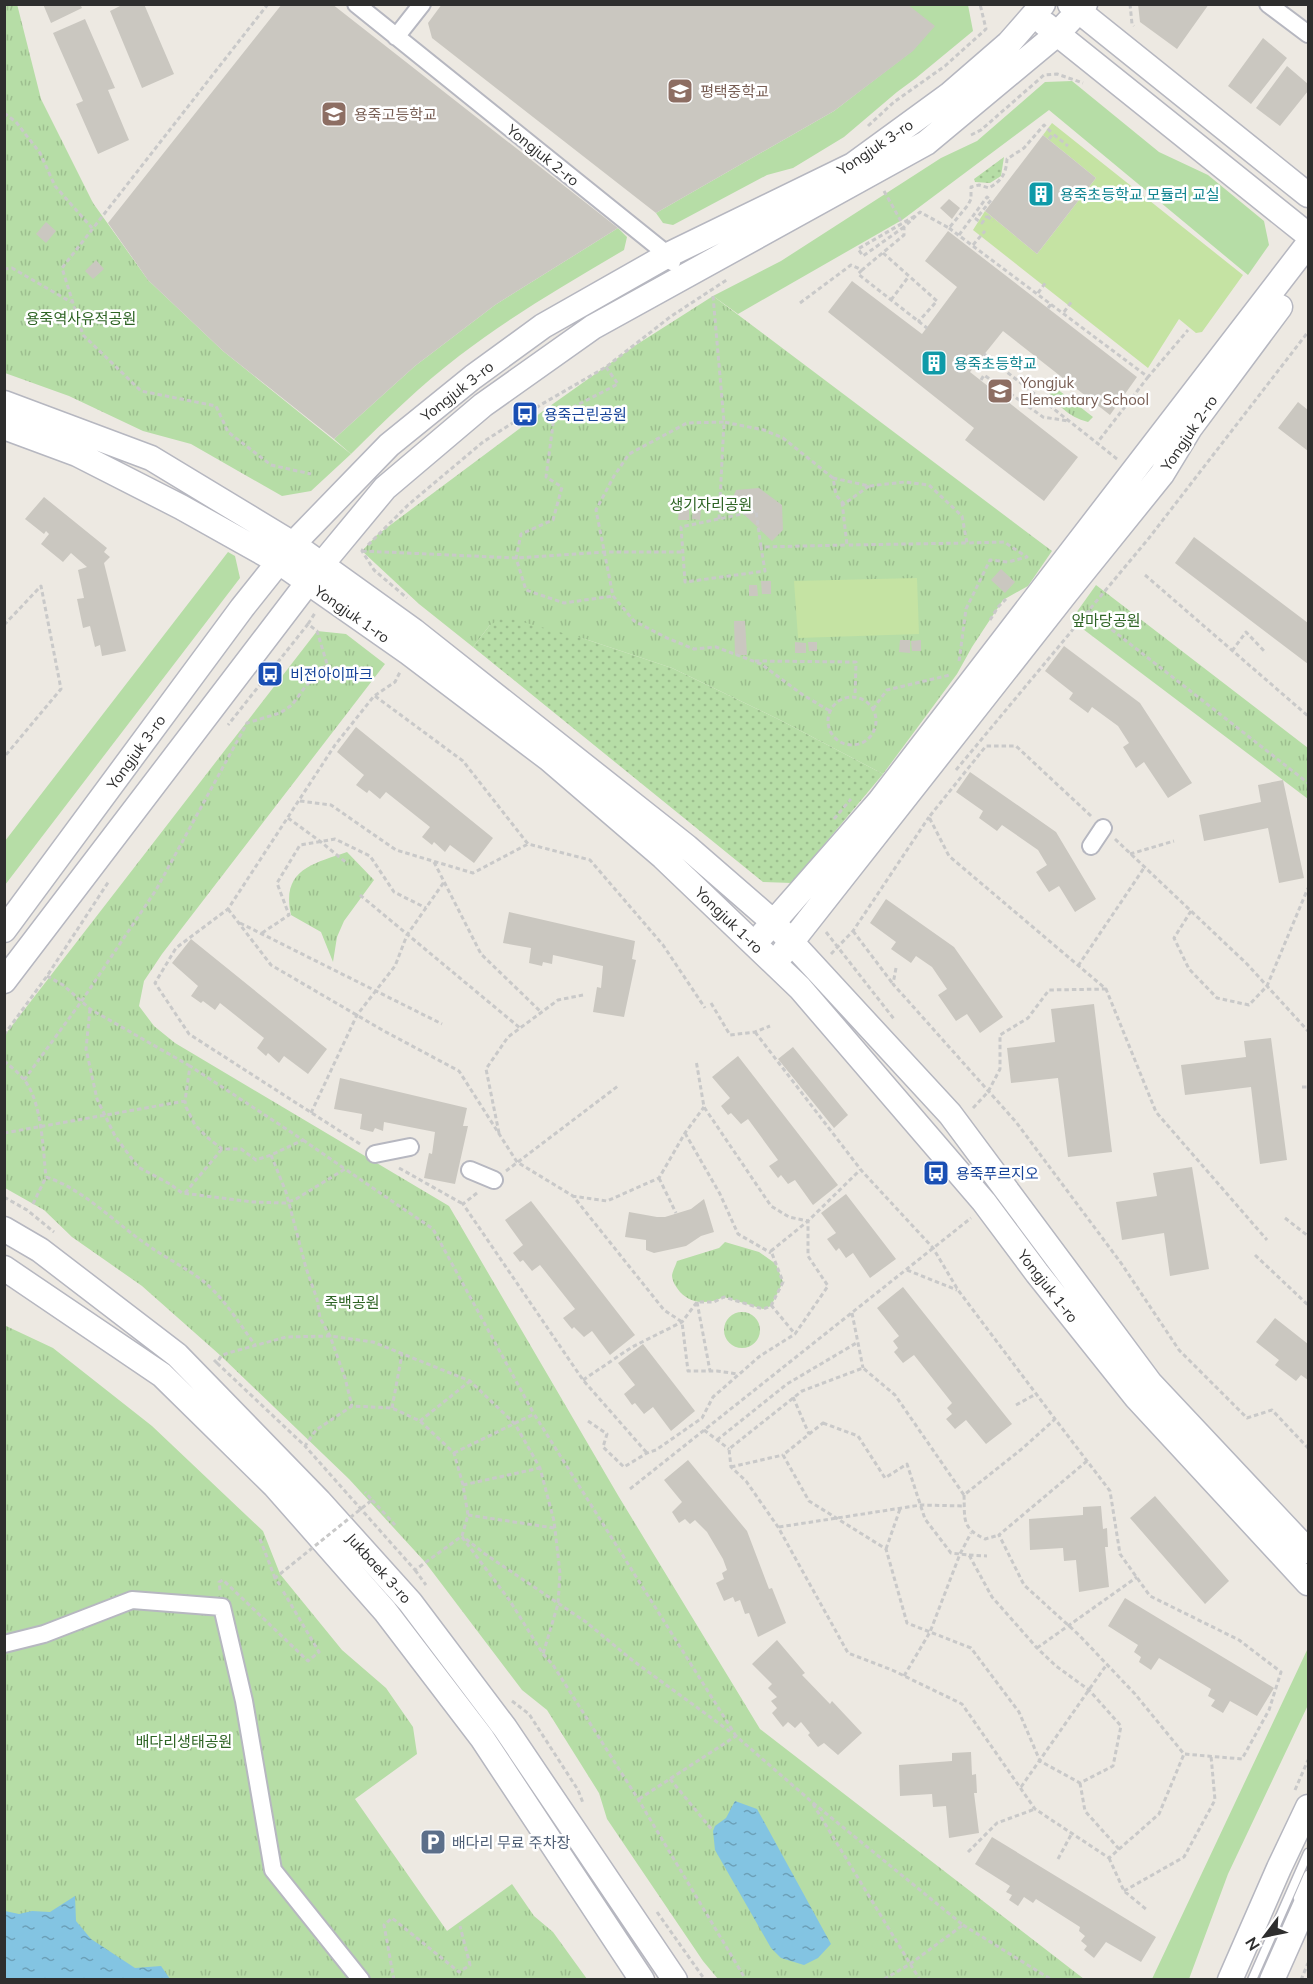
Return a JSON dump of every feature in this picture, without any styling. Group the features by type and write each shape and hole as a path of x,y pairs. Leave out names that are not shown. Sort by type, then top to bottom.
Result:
{"street":[{"name":"Yongjuk 2-ro","path":"356,4 668,255 680,279"},
{"path":"396,37 422,4"},
{"path":"1268,4 1308,34"},
{"path":"4,981 315,573 385,488 483,405 593,327 927,143 1057,34 1078,7 1308,195"},
{"path":"1034,8 1057,34 1308,235"},
{"name":"Yongjuk 3-ro","path":"4,930 242,608 286,553 389,445 473,377 543,326 668,255 853,165 949,95 1009,43 1034,8"},
{"path":"754,944 879,802 1308,244"},
{"name":"Yongjuk 2-ro","path":"775,964 1066,592 1162,474 1190,428 1308,269"},
{"path":"4,403 151,458 286,553"},
{"name":"Yongjuk 1-ro","path":"4,427 77,454 181,507 286,553 315,573 409,653 549,759 663,856 800,988 984,1202 1037,1273 1136,1397 1308,1583"},
{"path":"315,573 414,631 678,840 773,922 950,1114 1150,1383 1308,1551"},
{"path":"1091,846 1103,828"},
{"path":"375,1154 410,1147"},
{"path":"470,1170 494,1180"},
{"name":"Jukbaek 3-ro","path":"4,1228 40,1250 177,1355 319,1501 410,1602 505,1728 675,1980"},
{"name":"Jukbaek 3-ro","path":"4,1268 162,1375 275,1486 385,1611 482,1738 642,1980"},
{"path":"4,1644 44,1634 132,1600 222,1607 244,1701 273,1870 361,1980"},
{"path":"1230,1980 1308,1807"},
{"path":"1272,1980 1308,1899"}],"lane":[{"path":"1252,1980 1308,1853"},
{"path":"1260,1980 1308,1875"}],"path":[{"path":"268,4 62,268 83,335 141,392 216,406 228,432 271,465 311,474"},
{"path":"860,133 894,102 945,66 986,28 980,4"},
{"path":"962,139 981,130 1044,75 1057,74 1082,82 1087,86"},
{"path":"4,113 16,122 40,153 55,186 92,228"},
{"path":"949,228 968,205 971,199 971,187 979,185 989,188 1000,181 1006,170 1007,159 1024,148 1044,125 1068,146"},
{"path":"1049,139 1053,134"},
{"path":"882,186 903,225 904,236 858,274 927,328"},
{"path":"959,235 987,197 991,200 976,219 982,223 987,216 994,220"},
{"path":"903,225 858,249 863,256 921,212 973,245 1148,377"},
{"path":"973,245 985,231"},
{"path":"883,253 937,301 918,322"},
{"path":"800,303 851,265 862,270"},
{"path":"4,269 12,268 73,302"},
{"path":"362,551 408,505 483,442 606,367 670,317 737,273"},
{"path":"891,300 909,276"},
{"path":"1038,293 1046,282"},
{"path":"713,296 724,422 719,519"},
{"path":"1064,312 1072,301"},
{"path":"1048,308 1052,303"},
{"path":"1097,443 1188,330"},
{"path":"951,776 1149,538 1308,332"},
{"path":"984,354 1119,459 1113,467"},
{"path":"606,367 618,384 554,417 546,477 562,487 553,520 521,534 516,558 526,590 564,603 613,596"},
{"path":"981,381 984,375 1043,417 1069,421"},
{"path":"830,711 803,695 761,664 716,647 694,649 634,621 613,596 596,510 629,454 687,423 724,422 764,430 783,438 833,478 869,486 904,482 928,485 962,516 967,543"},
{"path":"833,478 836,495 844,504 847,545"},
{"path":"844,504 869,486"},
{"path":"756,511 765,571 685,582 681,526 719,519 756,511"},
{"path":"761,547 1004,542 1027,557 1008,562 990,560 966,609 958,663"},
{"path":"362,551 516,558 605,552 683,552"},
{"path":"362,551 374,570 407,598"},
{"path":"1145,575 1308,716"},
{"path":"4,625 41,586 61,689 5,756 4,754"},
{"path":"986,627 998,608 1013,593"},
{"path":"1088,611 1308,783"},
{"path":"24,1080 81,1002 156,890 247,723 280,713 292,705 327,664 317,631 308,624 228,726"},
{"path":"1232,651 1246,632 1266,653"},
{"path":"409,653 395,682 375,696 335,745 228,909 176,948 155,983 189,1034 375,1154 463,1203 583,1380 647,1453"},
{"path":"750,661 856,662 855,697"},
{"path":"873,709 887,690 957,674 950,684"},
{"path":"375,696 463,761 528,844 590,860 663,945 705,1008"},
{"path":"855,697 868,703 873,709 876,716 875,731 870,738 855,745 838,741 833,735 828,719 830,711 840,700 855,697"},
{"path":"830,955 853,931 929,817 986,746 1016,746 1191,911 1267,986 1308,1031"},
{"path":"830,824 844,805 853,798"},
{"path":"299,801 331,805 396,850 473,873 528,844"},
{"path":"929,817 949,856 1106,989 1156,1112 1267,1240"},
{"path":"288,818 348,864"},
{"path":"262,933 289,915 277,883 300,845 334,839 370,856 394,892 426,908"},
{"path":"1130,854 1174,841"},
{"path":"433,861 481,954 541,1012"},
{"path":"1078,966 1145,867"},
{"path":"4,1035 47,976 110,880"},
{"path":"311,1113 357,1015 395,966 407,935 444,882"},
{"path":"1191,911 1174,938 1189,969 1217,998 1248,1005 1267,986 1308,888"},
{"path":"360,896 520,1028"},
{"path":"228,909 271,965 459,1071 517,1162 573,1197 663,1310 682,1322"},
{"path":"238,922 442,1024"},
{"path":"824,930 895,1021"},
{"path":"853,931 893,984 1016,1122 1121,1263 1179,1350 1247,1418 1272,1410 1308,1448"},
{"path":"893,984 896,968"},
{"path":"47,976 63,986 90,1009 190,1066 433,1229 534,1414 736,1736"},
{"path":"968,1114 988,1092 1000,1069 1000,1035 1028,1018 1049,990 1106,989"},
{"path":"499,1135 486,1069 508,1037 558,1000 583,995"},
{"path":"711,1003 730,1035 755,1032 770,1026"},
{"path":"90,1009 86,1049 97,1099 115,1136 138,1167 185,1193 253,1202 288,1202 345,1169"},
{"path":"755,1032 861,1170 933,1248 958,1290 1110,1491 1120,1554 1150,1596 1239,1640 1281,1672 1269,1710 1242,1759 1184,1754 1107,1664 1024,1585 999,1535"},
{"path":"4,1060 24,1080 32,1096 39,1125 46,1177 33,1204"},
{"path":"696,1060 704,1107 771,1206 789,1217 808,1221"},
{"path":"190,1066 186,1107 195,1125 222,1149 241,1149 256,1160 303,1140"},
{"path":"463,1203 618,1086"},
{"path":"1302,1087 1308,1087"},
{"path":"4,1133 185,1101"},
{"path":"573,1197 607,1201 659,1178 704,1107"},
{"path":"685,1134 720,1194 738,1234 771,1251 783,1282 771,1306 763,1309 724,1297 714,1302 696,1302"},
{"path":"185,1193 222,1149"},
{"path":"271,1155 288,1202 317,1299 320,1318 330,1336 352,1406"},
{"path":"771,1251 808,1221 861,1170"},
{"path":"46,1177 66,1186 147,1246 203,1281 220,1298 255,1345"},
{"path":"659,1178 676,1213"},
{"path":"630,1489 970,1219 984,1202"},
{"path":"1285,1218 1308,1236"},
{"path":"588,1421 607,1434 603,1447 624,1467 656,1450 702,1418 713,1397 738,1374 760,1356 795,1334 828,1286 808,1256 808,1221"},
{"path":"1255,1255 1308,1305"},
{"path":"906,1269 958,1290"},
{"path":"583,1380 632,1347 682,1322 696,1302"},
{"path":"696,1302 710,1371"},
{"path":"771,1306 795,1334"},
{"path":"852,1312 863,1368 895,1395 964,1495 965,1520 971,1533 985,1539 999,1535 1087,1461"},
{"path":"682,1322 688,1371 738,1374"},
{"path":"221,1356 286,1337 330,1336 373,1342 470,1381 515,1424 540,1468 555,1528 560,1573 558,1604 543,1654"},
{"path":"717,1440 787,1384 858,1342"},
{"path":"392,1408 402,1353"},
{"path":"217,1363 304,1446 415,1570 462,1536 468,1515 454,1452 420,1422 392,1408 352,1406 316,1430 304,1446"},
{"path":"729,1449 802,1391 863,1368"},
{"path":"420,1422 470,1381"},
{"path":"1016,1406 1036,1394"},
{"path":"793,1397 809,1434"},
{"path":"454,1452 534,1414"},
{"path":"964,1495 1055,1419"},
{"path":"731,1467 783,1455 824,1423 858,1436 885,1478 907,1464 926,1519 951,1552 987,1556"},
{"path":"704,1430 729,1449 731,1467 746,1481 778,1527 848,1653 904,1676 962,1704 1035,1809 1109,1858 1124,1891 1147,1910"},
{"path":"783,1455 809,1501 886,1549"},
{"path":"463,1485 540,1468"},
{"path":"365,1492 395,1525"},
{"path":"275,1578 372,1500"},
{"path":"778,1527 921,1505 964,1506"},
{"path":"900,1509 886,1549 908,1623 971,1648 1019,1712 1040,1761 1080,1783"},
{"path":"468,1515 555,1528"},
{"path":"904,1676 930,1632 960,1554 971,1533"},
{"path":"462,1536 586,1622 632,1660 736,1736 812,1802 963,1924 1052,1980"},
{"path":"462,1536 510,1601 543,1654 553,1665 638,1799 746,1980"},
{"path":"260,1539 280,1585"},
{"path":"969,1555 992,1597 1037,1648 1056,1666 1089,1690 1121,1726 1113,1766 1080,1783"},
{"path":"1037,1648 1137,1577"},
{"path":"219,1582 223,1580 308,1661 319,1652 283,1591"},
{"path":"1021,1787 1107,1664"},
{"path":"638,1799 736,1736"},
{"path":"1109,1858 1159,1814 1184,1754"},
{"path":"1124,1891 1184,1857 1215,1800 1210,1756"},
{"path":"670,1779 713,1831"},
{"path":"1080,1783 1085,1811 1119,1848"},
{"path":"812,1802 920,1980"},
{"path":"968,1852 997,1823 1035,1809"},
{"path":"1058,1859 1072,1833"},
{"path":"394,1980 384,1925 392,1918 459,1972 470,1965 460,1926"},
{"path":"883,1980 910,1964 963,1924"},
{"path":"1300,1980 1308,1963"}],"green space":[{"name":"용죽역사유적공원","path":"17,4 41,99 93,203 148,280 223,351 351,454 311,491 282,496 191,444 143,431 69,396 5,373 4,5"},
{"path":"907,5 968,5 973,31 844,137 793,168 767,175 673,225 663,223 656,213 834,111 912,51"},
{"path":"1072,81 1159,152 1208,175 1264,221 1269,245 1248,275 1049,110 902,220 738,314 713,296 781,261 941,158 977,141 1045,82"},
{"path":"1052,123 1243,275 1202,332 1196,333 1179,319 1148,368 973,230 985,211 1037,254 1096,178 1043,135"},
{"path":"1004,157 1001,176 990,183 975,182 974,179"},
{"path":"618,228 627,237 624,250 561,287 479,341 417,391 351,454 334,439 415,366 495,305"},
{"name":"생기자리공원","path":"713,296 1052,551 1028,586 1003,600 957,674 883,774 780,720 672,668 585,639 490,625 473,647 419,604 362,551 377,535 543,411 636,345"},
{"path":"1052,385 1093,417 1088,422 1068,413 1057,404 1044,386"},
{"path":"228,552 235,556 240,578 5,885 5,841"},
{"path":"917,578 919,634 798,638 794,581"},
{"name":"앞마당공원","path":"1096,585 1308,748 1308,799 1071,620"},
{"path":"504,617 585,639 672,668 780,720 883,774 792,883 763,882 473,647 490,625"},
{"name":"죽백공원","path":"317,631 346,634 385,664 162,954 144,981 139,1006 154,1026 175,1043 449,1206 619,1497 760,1729 1084,1979 718,1979 703,1961 607,1819 599,1793 547,1710 522,1690 425,1562 349,1479 221,1356 142,1286 72,1237 44,1210 5,1188 4,1036"},
{"path":"347,852 374,880 344,921 337,937 333,962 321,932 291,915 289,900 295,878 302,871 311,865"},
{"path":"725,1242 759,1252 776,1264 783,1282 771,1306 763,1309 724,1297 707,1302 695,1301 685,1296 677,1288 672,1275 677,1261 719,1248"},
{"path":"742,1312 755,1317 760,1330 755,1343 742,1348 729,1343 724,1330 729,1317"},
{"name":"배다리생태공원","path":"4,1325 53,1348 152,1426 263,1531 280,1574 342,1650 386,1688 413,1727 417,1754 355,1799 447,1931 512,1884 534,1916 553,1932 587,1979 5,1979"},
{"path":"1308,1648 1308,1705 1228,1874 1189,1979 1152,1979"}],"water":[{"path":"735,1801 757,1809 831,1944 818,1958 804,1965 781,1958 771,1948 715,1850 713,1831 715,1826 726,1818"},
{"path":"75,1896 76,1921 91,1939 135,1968 161,1966 170,1979 5,1979 5,1911 19,1914 32,1911 50,1912"}],"building":[{"path":"43,4 80,4 82,8 51,23"},
{"path":"124,4 144,4 174,74 142,88 110,11"},
{"name":"용죽고등학교","path":"282,4 332,4 618,228 495,305 415,366 334,439 223,351 148,280 108,223"},
{"name":"평택중학교","path":"442,4 907,4 935,26 913,51 834,111 656,213 432,38 428,23"},
{"path":"1138,4 1209,4 1177,49 1140,22"},
{"path":"85,19 115,88 108,90 129,140 98,154 76,104 83,101 53,33"},
{"path":"1263,38 1287,58 1251,104 1228,86"},
{"path":"1287,66 1308,84 1308,91 1280,126 1256,108"},
{"name":"용죽초등학교 모듈러 교실","path":"1043,135 1096,178 1037,254 985,211"},
{"path":"949,199 960,208 952,219 940,208"},
{"path":"46,222 56,231 46,243 36,234"},
{"name":"용죽초등학교","path":"948,231 1137,377 1110,415 1003,331 970,372 1078,457 1044,501 965,440 974,428 828,312 852,281 922,334 957,287 925,261"},
{"path":"96,260 104,269 93,279 85,271"},
{"path":"1298,402 1308,410 1308,451 1278,428"},
{"path":"759,488 782,505 783,530 772,541 731,502 736,490"},
{"path":"44,497 107,548 104,552 110,557 104,563 126,651 102,656 100,645 95,647 90,626 83,628 77,599 84,598 78,570 87,567 71,553 63,562 41,544 49,534 46,531 44,534 25,519"},
{"path":"693,508 701,509 700,520 692,519"},
{"path":"679,509 689,510 689,520 678,520"},
{"path":"1194,537 1308,623 1308,664 1175,563"},
{"path":"1001,569 1015,582 1005,593 991,580"},
{"path":"761,581 771,581 771,594 762,594"},
{"path":"749,585 757,585 758,596 749,596"},
{"path":"734,621 745,621 747,655 735,655"},
{"path":"900,640 910,640 910,653 899,652"},
{"path":"921,640 921,651 912,651 911,641"},
{"path":"795,642 806,643 806,653 795,653"},
{"path":"808,642 817,642 817,651 809,651"},
{"path":"1064,646 1140,703 1192,783 1168,798 1144,762 1136,768 1123,747 1129,743 1118,726 1092,707 1088,713 1069,699 1073,693 1045,671"},
{"path":"356,727 493,838 474,863 450,845 445,852 434,842 432,845 422,837 430,827 386,792 380,799 369,790 367,793 356,785 364,775 337,752"},
{"path":"970,772 1056,832 1096,899 1075,912 1059,886 1049,892 1036,872 1047,865 1038,850 1002,825 997,831 979,818 983,811 956,792"},
{"path":"1283,780 1304,878 1279,883 1268,828 1204,841 1199,815 1261,802 1258,785"},
{"path":"886,899 954,947 1003,1017 980,1033 967,1014 956,1021 938,995 947,989 932,967 916,956 911,963 891,949 896,942 870,923"},
{"path":"509,912 635,941 632,959 636,960 624,1017 593,1012 597,987 601,988 603,966 553,955 552,964 543,962 542,966 529,963 531,948 503,943"},
{"path":"191,939 327,1049 308,1074 284,1056 279,1063 268,1053 266,1056 257,1048 264,1038 220,1003 215,1010 191,996 198,986 172,963"},
{"path":"1094,1004 1112,1152 1068,1157 1058,1078 1011,1083 1007,1048 1055,1042 1051,1009"},
{"path":"1271,1038 1287,1160 1260,1164 1251,1087 1185,1095 1181,1065 1246,1057 1244,1041"},
{"path":"793,1047 848,1115 834,1128 778,1059"},
{"path":"738,1056 838,1185 813,1205 795,1180 788,1184 781,1175 778,1178 769,1166 778,1160 748,1119 741,1124 731,1113 728,1115 721,1106 730,1098 712,1077"},
{"path":"340,1078 467,1108 463,1126 468,1126 455,1184 424,1178 429,1153 432,1154 435,1132 384,1122 383,1131 375,1128 373,1132 360,1129 362,1114 334,1109"},
{"path":"1192,1167 1209,1269 1170,1276 1164,1233 1122,1240 1116,1202 1157,1196 1153,1173"},
{"path":"846,1194 896,1259 870,1278 853,1253 846,1258 839,1248 836,1251 827,1239 836,1233 821,1213"},
{"path":"704,1199 714,1232 701,1236 686,1246 654,1253 646,1250 646,1240 625,1237 629,1212 665,1217 691,1209"},
{"path":"531,1201 635,1335 610,1355 592,1331 584,1337 574,1327 572,1329 563,1318 575,1309 540,1265 532,1271 513,1253 523,1245 505,1220"},
{"path":"903,1287 1012,1424 986,1444 966,1420 955,1429 946,1419 952,1414 947,1408 952,1403 914,1355 903,1363 894,1352 898,1348 893,1341 899,1336 877,1308"},
{"path":"1275,1318 1308,1344 1308,1380 1301,1375 1296,1381 1275,1365 1279,1360 1256,1342"},
{"path":"643,1344 695,1411 671,1431 653,1407 644,1414 635,1403 632,1405 624,1394 635,1385 618,1363"},
{"path":"688,1460 747,1531 769,1589 772,1588 786,1623 758,1637 749,1613 745,1614 740,1600 735,1602 733,1597 724,1601 716,1583 724,1579 722,1573 727,1570 707,1532 695,1520 690,1524 685,1519 679,1523 672,1512 682,1502 664,1480"},
{"path":"1155,1496 1229,1581 1205,1604 1130,1518"},
{"path":"1101,1506 1103,1529 1107,1528 1108,1547 1105,1547 1109,1587 1079,1592 1076,1560 1064,1561 1063,1548 1030,1550 1029,1519 1083,1515 1083,1507"},
{"path":"1125,1598 1274,1688 1257,1716 1230,1701 1223,1713 1211,1706 1215,1700 1208,1696 1211,1689 1159,1658 1151,1670 1139,1662 1141,1657 1134,1652 1138,1645 1108,1626"},
{"path":"777,1640 805,1673 802,1675 830,1704 832,1701 862,1733 838,1755 824,1743 818,1747 801,1722 795,1728 788,1722 783,1727 772,1713 777,1708 771,1701 777,1697 768,1688 772,1684 752,1664"},
{"path":"971,1752 972,1775 976,1774 977,1793 974,1793 979,1833 949,1838 946,1806 933,1807 932,1794 900,1796 899,1765 952,1761 952,1753"},
{"path":"992,1837 1156,1937 1141,1962 1106,1942 1094,1958 1084,1950 1087,1946 1081,1941 1085,1936 1079,1931 1080,1927 1036,1899 1033,1903 1024,1897 1018,1906 1009,1900 1012,1895 1006,1892 1010,1886 975,1864"}],"place":[{"name":"평택중학교","path":"680,91"},
{"name":"용죽고등학교","path":"334,114"},
{"name":"용죽초등학교 모듈러 교실","path":"1041,194"},
{"name":"용죽초등학교","path":"934,363"},
{"name":"Yongjuk Elementary School","path":"1000,391"},
{"name":"용죽근린공원","path":"525,414"},
{"name":"비전아이파크","path":"270,674"},
{"name":"용죽푸르지오","path":"936,1173"},
{"name":"배다리 무료 주차장","path":"433,1842"}]}
